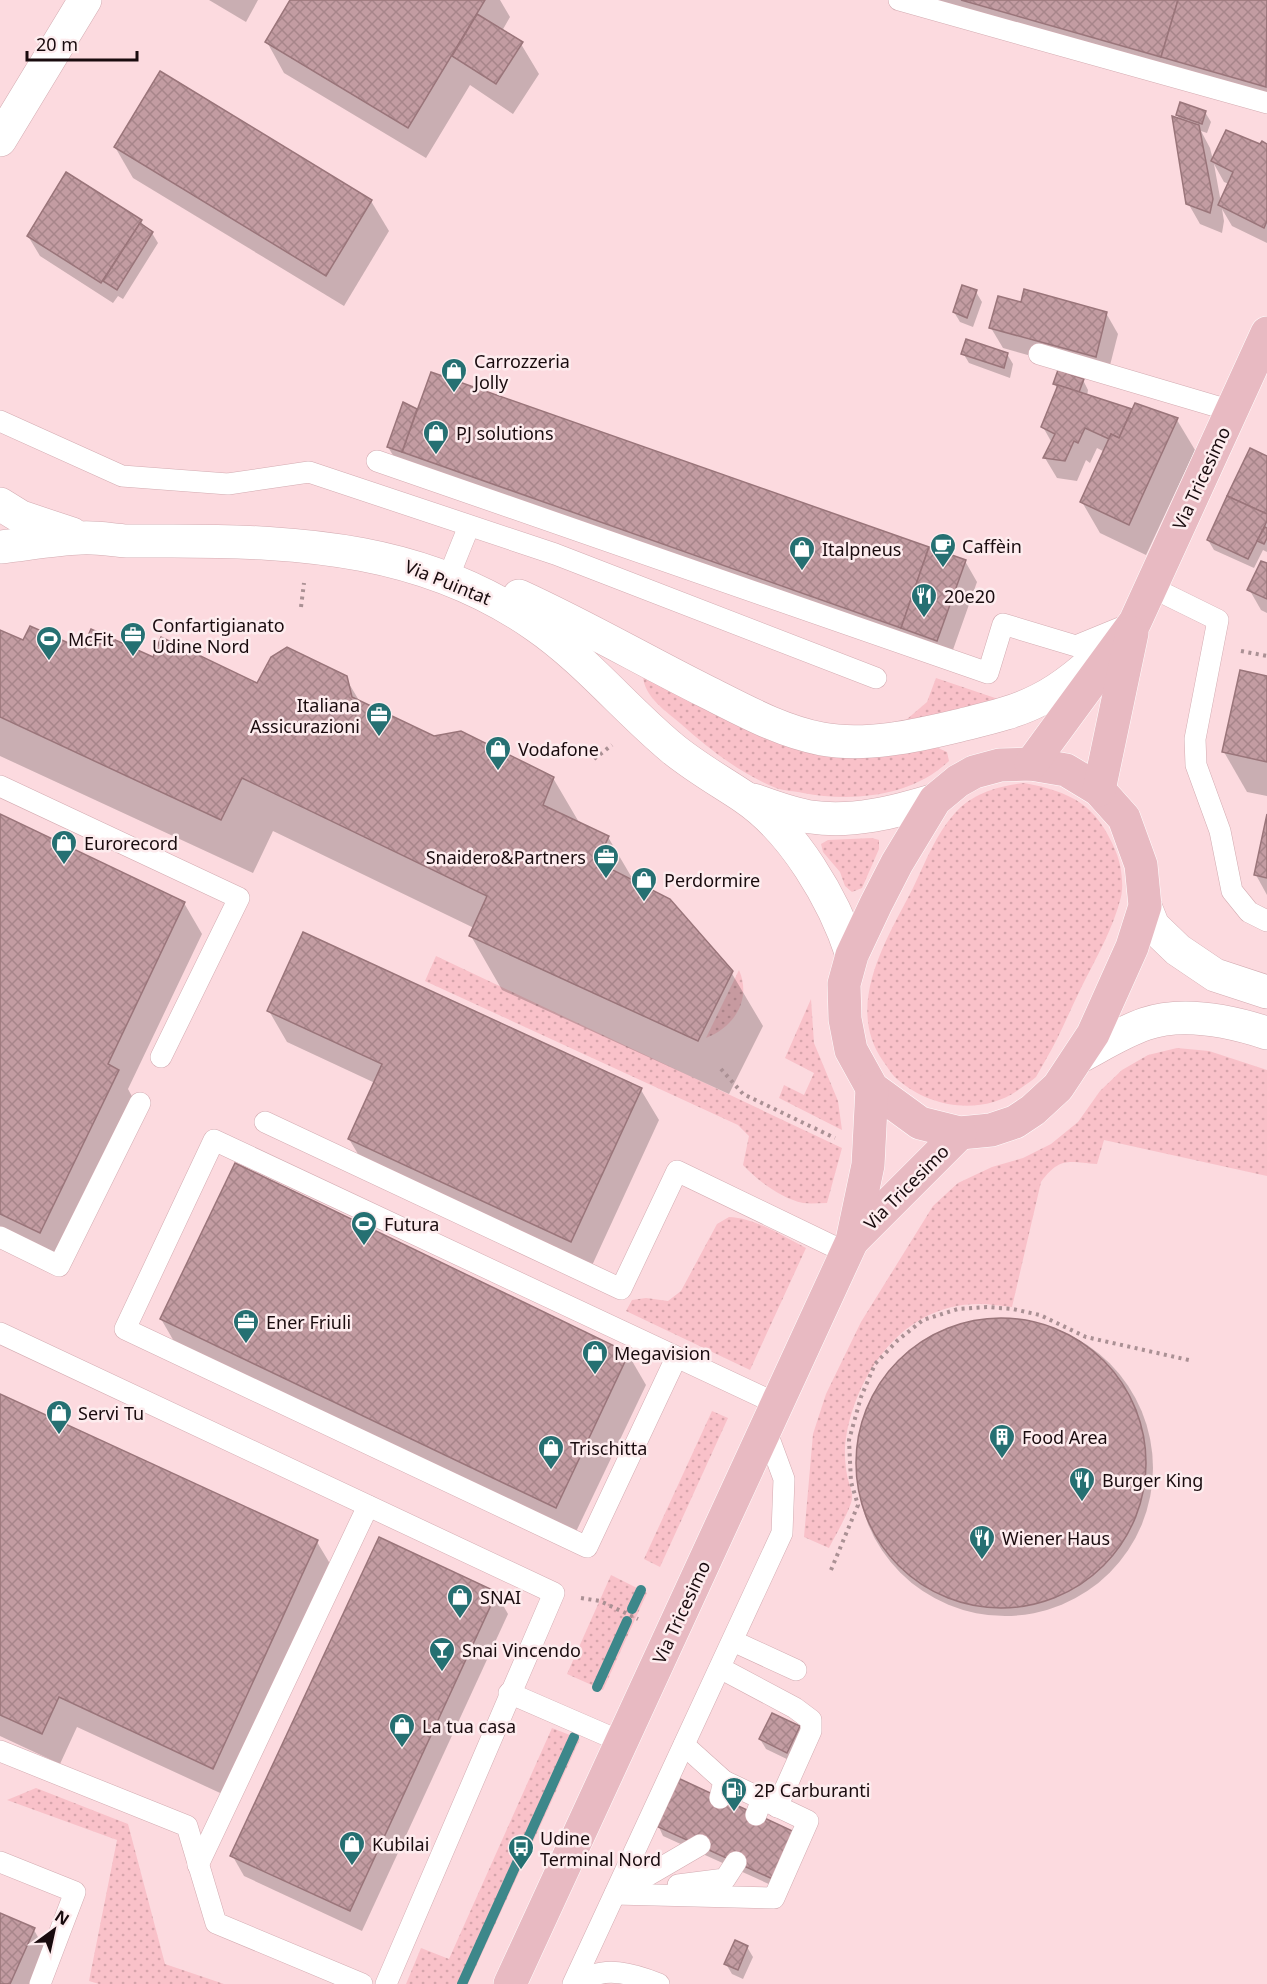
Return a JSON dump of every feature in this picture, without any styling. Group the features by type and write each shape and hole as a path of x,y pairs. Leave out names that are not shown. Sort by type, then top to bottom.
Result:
{"main road":[{"path":"0,140 85,0"},
{"name":"Via Tricesimo","path":"1031,764 1135,622 1267,333"},
{"name":"Via Puintat","path":"0,504 21,517 82,538"},
{"name":"Via Puintat","path":"0,547 82,538 305,545 346,550 395,560 448,578 511,609 536,626 561,645 672,748 698,768 746,798 768,818 803,857 832,905 852,955"},
{"path":"448,578 518,595 761,719 794,732 824,739 851,741 877,740 939,730 1001,715 1040,700 1082,672 1135,622"},
{"name":"Via Tricesimo","path":"1099,790 1135,622"},
{"path":"1145,906 1132,947 1093,1034 1058,1087 1033,1110 1015,1122 991,1130 960,1133 920,1123 872,1088 851,1050 845,1019 844,984 852,955 897,863 935,800 958,781 974,772 1000,765 1031,764 1066,770 1099,790 1124,818 1141,865 1145,906 1154,926 1178,950 1215,975 1267,992"},
{"name":"Via Puintat","path":"746,798 810,817 840,819 891,813 935,800"},
{"path":"1079,1057 1145,1024 1177,1017 1244,1025 1267,1033"},
{"name":"Via Tricesimo","path":"510,1984 849,1247 868,1165 872,1088"},
{"name":"Via Tricesimo","path":"849,1247 960,1133"}],"lane":[{"path":"899,0 1267,103"},
{"path":"1040,354 1232,411"},
{"path":"0,421 122,476 228,484 309,472 555,554 876,678"},
{"path":"377,461 988,673 1003,624 1076,646 1135,622"},
{"path":"448,578 469,526"},
{"path":"1151,587 1218,620 1195,739 1196,765 1220,831 1232,891 1249,912 1267,921"},
{"path":"0,786 239,898 161,1058"},
{"path":"0,1237 59,1266 140,1103"},
{"path":"265,1122 621,1289 677,1171 849,1247"},
{"path":"573,1984 782,1533 784,1479 772,1417 676,1358 214,1140 125,1329 587,1547 676,1358"},
{"path":"0,1333 554,1593 509,1693 386,1984"},
{"path":"198,1865 368,1506"},
{"path":"733,1641 796,1670"},
{"path":"720,1668 795,1708 811,1720 811,1731 765,1807"},
{"path":"509,1693 622,1742"},
{"path":"615,1894 774,1898 808,1821 722,1790 684,1745"},
{"path":"0,1751 187,1826 216,1923 363,1984"},
{"path":"615,1894 700,1845"},
{"path":"0,1862 75,1892 40,1984"},
{"path":"615,1894 725,1879 736,1862"},
{"path":"580,1984 600,1972 643,1978 659,1984"}],"path":[{"path":"301,607 304,583"},
{"path":"594,759 612,745"},
{"path":"721,1069 743,1094 842,1141"},
{"path":"831,1570 858,1504 851,1482 849,1440 861,1397 875,1364 898,1340 923,1320 958,1309 987,1307 1012,1309 1040,1315 1086,1337 1193,1361"},
{"path":"554,1593 600,1601 671,1635"}],"shaded area":[{"path":"643,676 845,757 887,756 936,747 947,752 949,761 934,773 917,782 880,794 841,797 779,789 738,768 703,743 657,703 647,691"},
{"path":"936,678 1001,700 899,726 927,702"},
{"path":"1024,783 1069,796 1091,812 1109,836 1118,857 1122,880 1121,897 1104,943 1036,1077 1006,1097 991,1103 958,1105 941,1102 911,1089 895,1077 883,1061 872,1040 868,1018 868,995 882,950 931,849 948,821 962,806 978,796 1005,786"},
{"path":"872,838 879,840 879,849 862,888 852,892 845,886 840,872 823,852 821,844 828,840"},
{"path":"436,956 842,1148 827,1203 795,1201 778,1193 756,1177 743,1165 749,1136 738,1125 425,981"},
{"path":"739,970 743,992 738,1011 725,1027 706,1038"},
{"path":"811,999 814,1043 838,1101 842,1130 779,1098 784,1085 804,1095 814,1073 785,1058"},
{"path":"1177,1048 1209,1051 1267,1070 1267,1176 1104,1140 1097,1164 1066,1162 1054,1168 1041,1182 1012,1307 980,1304 953,1307 929,1315 908,1328 889,1346 873,1366 852,1413 845,1452 846,1471 852,1498 846,1515 829,1548 804,1537 813,1434 826,1394 861,1322 933,1206 958,1183 992,1167 1023,1158 1051,1144 1078,1122 1100,1091 1122,1070 1148,1055"},
{"path":"729,1217 759,1224 806,1248 750,1370 626,1311 632,1300 646,1298 668,1301 681,1291 717,1224"},
{"path":"712,1411 728,1418 660,1567 644,1559"},
{"path":"611,1575 647,1593 603,1690 567,1674"},
{"path":"552,1728 580,1739 468,1984 406,1984 421,1948 449,1959"},
{"path":"36,1788 128,1824 165,1964 224,1984 99,1984 89,1981 117,1840 7,1800"}],"building":[{"path":"290,0 485,0 408,128 265,42"},
{"path":"961,0 1178,0 1161,57"},
{"path":"1178,0 1267,0 1266,87 1161,57"},
{"path":"477,14 523,42 496,84 452,56"},
{"path":"160,71 372,200 326,276 114,147"},
{"path":"1180,102 1206,111 1202,124 1176,115"},
{"path":"1172,116 1199,125 1213,199 1210,213 1186,204"},
{"path":"1226,130 1260,144 1262,141 1267,144 1267,221 1264,228 1218,205 1233,172 1211,161"},
{"path":"66,172 142,220 101,283 27,236"},
{"path":"140,223 153,232 117,290 103,281"},
{"path":"962,285 977,290 967,318 953,312"},
{"path":"1024,289 1107,312 1096,357 989,328 998,296 1021,302"},
{"path":"966,339 1008,353 1004,368 961,354"},
{"path":"1058,370 1084,379 1079,392 1053,384"},
{"path":"431,372 929,547 901,628 402,452"},
{"path":"1058,385 1132,409 1119,438 1111,434 1109,439 1085,428 1078,443 1074,441 1065,461 1043,458 1055,434 1041,427"},
{"path":"403,402 417,409 402,452 387,447"},
{"path":"1135,403 1178,418 1129,525 1080,502 1111,434 1119,438"},
{"path":"1250,448 1267,456 1267,514 1227,496"},
{"path":"1227,496 1267,514 1267,521 1248,559 1207,540"},
{"path":"1265,527 1267,538 1264,544 1257,541"},
{"path":"929,547 966,560 937,641 901,628"},
{"path":"1261,561 1267,563 1267,599 1247,590"},
{"path":"30,626 82,649 91,629 153,657 161,637 257,683 271,657 287,647 347,676 352,697 434,736 461,731 554,777 543,805 609,836 597,862 670,899 733,971 698,1041 469,936 487,896 242,778 221,820 0,717 0,630 23,640"},
{"path":"1240,670 1267,676 1267,762 1222,752"},
{"path":"0,814 185,902 108,1064 119,1070 40,1233 0,1214"},
{"path":"1267,814 1267,878 1254,875"},
{"path":"303,932 642,1088 571,1242 348,1139 382,1064 267,1011"},
{"path":"235,1163 629,1353 556,1508 160,1319"},
{"name":"Food Area","path":"1001,1318 1029,1321 1057,1329 1082,1342 1104,1360 1122,1382 1135,1407 1143,1435 1146,1463 1143,1491 1135,1519 1122,1544 1104,1566 1082,1584 1057,1597 1029,1605 1001,1608 973,1605 945,1597 920,1584 898,1566 880,1544 867,1519 859,1491 856,1463 859,1435 867,1407 880,1382 898,1360 920,1342 945,1329 973,1321"},
{"path":"0,1394 318,1540 213,1769 59,1697 42,1734 0,1715"},
{"path":"379,1537 497,1592 350,1911 230,1856"},
{"path":"772,1713 800,1726 787,1753 759,1739"},
{"path":"678,1778 799,1834 777,1881 656,1826"},
{"path":"0,1913 35,1928 10,1984 0,1984"},
{"path":"735,1940 748,1946 738,1970 724,1964"}],"waterway":[{"path":"632,1609 641,1590"},
{"path":"597,1687 627,1621"},
{"path":"462,1984 574,1737"}],"place":[{"name":"Carrozzeria Jolly","path":"454,394"},
{"name":"PJ solutions","path":"436,456"},
{"name":"Caffèin","path":"943,569"},
{"name":"Italpneus","path":"802,572"},
{"name":"20e20","path":"924,619"},
{"name":"Confartigianato Udine Nord","path":"133,658"},
{"name":"McFit","path":"49,662"},
{"name":"Italiana Assicurazioni","path":"379,738"},
{"name":"Vodafone","path":"498,772"},
{"name":"Eurorecord","path":"64,866"},
{"name":"Snaidero&Partners","path":"606,880"},
{"name":"Perdormire","path":"644,903"},
{"name":"Futura","path":"364,1247"},
{"name":"Ener Friuli","path":"246,1345"},
{"name":"Megavision","path":"595,1376"},
{"name":"Servi Tu","path":"59,1436"},
{"name":"Food Area","path":"1002,1460"},
{"name":"Trischitta","path":"551,1471"},
{"name":"Burger King","path":"1082,1503"},
{"name":"Wiener Haus","path":"982,1561"},
{"name":"SNAI","path":"460,1620"},
{"name":"Snai Vincendo","path":"442,1673"},
{"name":"La tua casa","path":"402,1749"},
{"name":"2P Carburanti","path":"734,1813"},
{"name":"Kubilai","path":"352,1867"},
{"name":"Udine Terminal Nord","path":"521,1871"}]}
